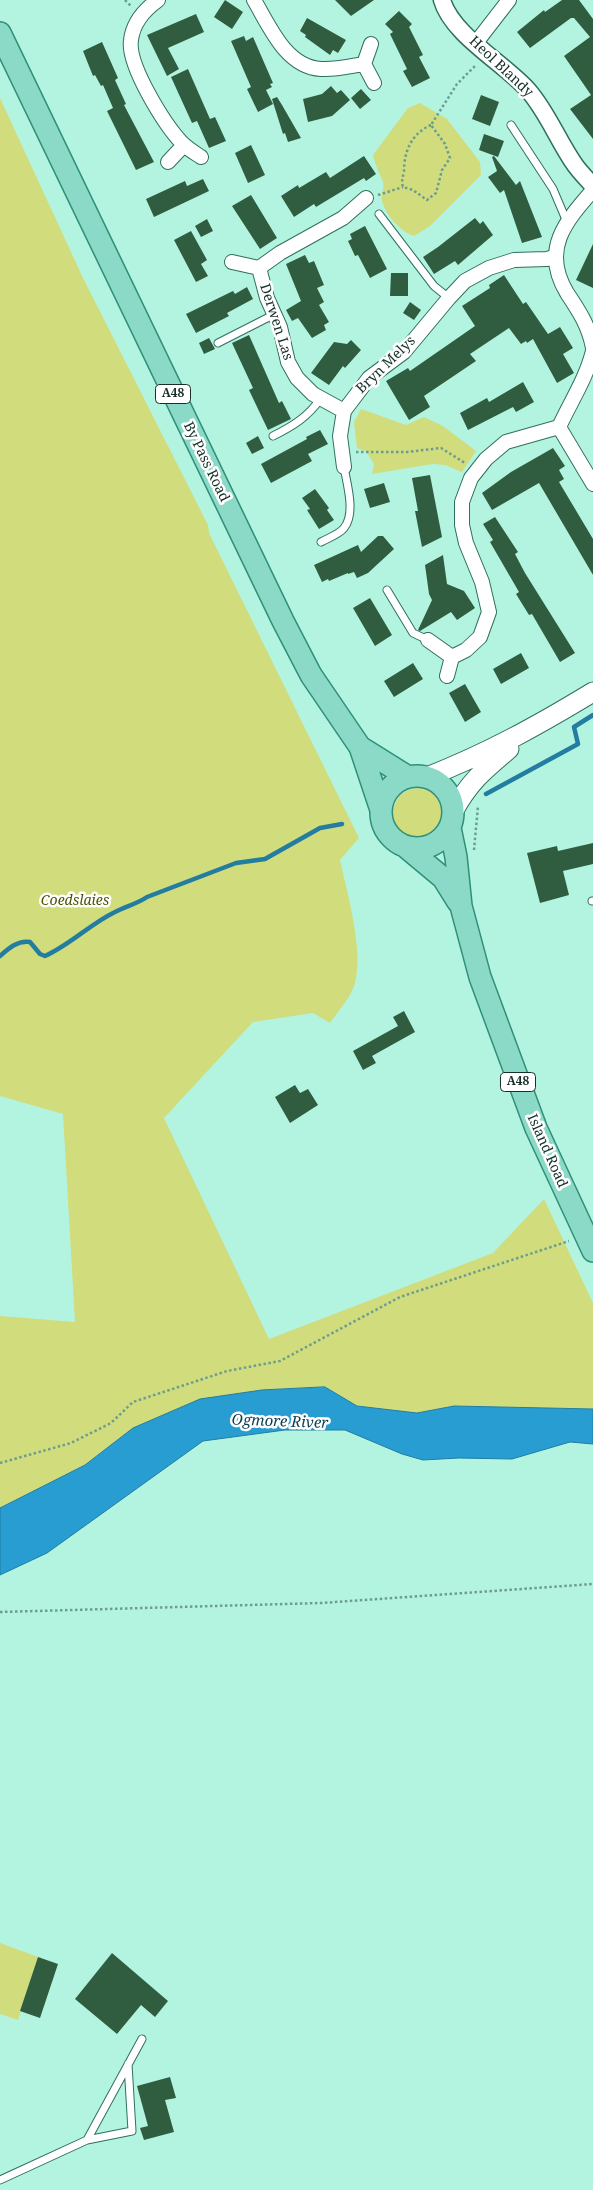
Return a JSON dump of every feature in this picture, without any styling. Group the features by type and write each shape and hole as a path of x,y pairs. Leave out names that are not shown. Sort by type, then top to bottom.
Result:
{"main road":[{"name":"By Pass Road","path":"0,33 283,621 311,675 360,747 380,807"},
{"path":"533,729 476,777 464,791 451,820 437,843 417,849 407,848 389,836 383,827 380,807 384,796 398,781 418,777 474,759 533,729 593,692"},
{"name":"By Pass Road","path":"360,747 418,777"},
{"path":"418,777 443,787 452,802 451,820"},
{"name":"Island Road","path":"451,820 461,906 480,977 536,1128 589,1243"},
{"name":"Island Road","path":"407,848 443,878 461,906"}],"street":[{"path":"158,0 140,16 130,42 135,64 152,101 168,127 184,145 201,157"},
{"path":"254,0 288,53 298,62 322,69 364,64"},
{"name":"Heol Blandy","path":"442,0 444,9 481,48 513,74 542,106 575,165 593,186"},
{"path":"481,48 509,0"},
{"path":"371,44 364,64 374,83"},
{"path":"168,162 184,145"},
{"path":"447,676 452,657 466,650 480,636 489,612 482,582 466,543 462,525 462,502 471,478 486,458 506,442 559,426 576,396 589,366 593,350 592,331 565,290 554,257 560,235 567,222 593,190"},
{"name":"Derwen Las","path":"232,262 259,268 280,253 343,218 366,198"},
{"name":"Bryn Melys","path":"344,467 340,436 344,411 369,378 404,352 448,298 465,281 489,268 514,260 547,260 554,257"},
{"name":"Derwen Las","path":"259,268 280,327 288,362 297,378 313,394 344,411"},
{"path":"559,426 593,484"},
{"path":"428,640 452,657"}],"lane":[{"path":"511,124 553,189 567,222"},
{"path":"379,214 434,286 448,298"},
{"path":"218,343 275,314"},
{"path":"272,436 298,423 313,410 321,398"},
{"name":"Bryn Melys","path":"321,542 344,530 350,519 344,467"},
{"path":"387,590 414,632 428,640"},
{"path":"87,2140 142,2039"},
{"path":"0,2180 87,2140 132,2131 128,2064"}],"path":[{"path":"403,187 405,154 413,138 431,125 481,48"},
{"path":"366,198 403,187 412,190 427,200 436,192 442,170 450,158 445,144 431,125"},
{"path":"342,452 407,452 441,448 460,458 476,472"},
{"path":"456,858 473,856 476,814 479,802"},
{"path":"0,1463 71,1443 111,1423 133,1402 227,1371 280,1361 400,1297 589,1243"},
{"path":"0,1612 321,1603 593,1584"}],"green space":[{"name":"Coedslaies","path":"0,98 83,278 208,525 209,533 359,838 340,860 357,945 356,978 352,991 345,1003 330,1023 313,1013 253,1022 164,1118 269,1339 493,1253 544,1199 593,1303 593,1409 454,1406 417,1413 357,1406 325,1387 166,1414 133,1428 85,1465 0,1508 0,1316 75,1322 63,1114 0,1096"},
{"path":"420,103 447,119 480,162 481,175 430,226 414,236 399,227 384,207 382,199 383,182 373,155 408,108"},
{"path":"361,409 406,425 424,417 443,426 476,451 462,472 445,465 433,464 372,474 374,464 366,451 357,448 354,422"},
{"path":"413,788 423,788 436,795 443,808 443,818 436,831 423,838 413,838 404,834 397,827 393,818 393,808 397,799 404,792"},
{"path":"0,1943 38,1957 18,2020 0,2014"}],"water":[{"name":"Ogmore River","path":"325,1387 357,1406 417,1413 454,1406 593,1409 593,1444 570,1442 512,1459 459,1458 423,1460 402,1454 345,1430 285,1430 203,1441 47,1553 0,1575 0,1508 85,1465 133,1428 200,1399 262,1390"}],"building":[{"path":"225,0 243,12 232,29 214,17"},
{"path":"335,0 374,0 351,16"},
{"path":"562,0 579,0 593,19 593,139 570,109 591,95 564,56 590,37 574,18 571,18 530,48 517,32 544,10 545,12"},
{"path":"399,11 412,24 409,27 423,55 419,57 430,78 412,87 403,71 407,69 390,34 393,32 385,24"},
{"path":"196,14 204,32 168,48 179,69 167,76 147,35"},
{"path":"307,18 346,40 338,53 333,50 330,55 305,37 306,35 300,31"},
{"path":"244,36 246,41 253,37 273,83 270,84 272,87 266,90 273,104 258,112 247,89 251,87 231,41"},
{"path":"102,42 118,78 115,80 126,104 124,105 154,162 136,170 107,111 113,108 103,85 101,86 95,75 93,76 83,51"},
{"path":"188,69 210,119 215,117 226,141 209,148 197,121 192,123 171,77"},
{"path":"331,86 337,93 341,90 350,100 332,116 308,122 303,99 322,94"},
{"path":"361,89 371,100 360,109 351,98"},
{"path":"481,95 499,102 490,126 472,119"},
{"path":"277,97 301,138 288,142 285,133 283,134 272,99"},
{"path":"484,134 504,141 498,157 479,150"},
{"path":"251,145 265,175 248,183 235,153"},
{"path":"364,156 376,174 366,181 364,178 316,207 314,204 294,217 281,196 298,185 299,188 326,172 330,178"},
{"path":"494,156 516,185 520,181 542,237 522,243 504,190 500,193 488,177 497,171 492,157"},
{"path":"203,179 209,191 154,217 146,199 185,181 187,186"},
{"path":"251,195 277,238 260,249 232,206"},
{"path":"475,218 480,224 483,221 493,235 458,265 455,261 434,274 423,257"},
{"path":"207,219 213,231 201,237 195,226"},
{"path":"365,226 387,269 370,278 358,255 355,256 348,241 352,239 350,234"},
{"path":"191,231 207,260 201,264 208,276 196,282 174,240"},
{"path":"593,244 593,288 576,280"},
{"path":"305,255 309,263 314,261 324,285 317,288 324,302 319,305 329,322 324,325 326,330 312,338 298,318 292,321 286,310 301,301 286,264"},
{"path":"391,273 408,273 408,296 390,296"},
{"path":"504,275 523,304 526,302 548,334 560,327 573,348 563,354 574,373 557,383 533,339 521,344 509,328 470,354 476,361 424,396 430,407 409,420 386,381 408,368 410,371 475,326 462,306 490,288 489,285"},
{"path":"247,287 253,299 227,313 229,316 196,333 186,314 233,291 235,294"},
{"path":"410,302 421,310 414,320 403,313"},
{"path":"249,335 279,403 282,401 291,419 268,430 249,390 253,388 232,343"},
{"path":"209,338 215,349 204,354 199,343"},
{"path":"351,340 361,350 345,368 343,366 329,385 311,373 334,342 347,344"},
{"path":"523,382 534,402 516,412 513,407 468,430 460,413 487,398 489,402"},
{"path":"320,430 328,444 308,454 312,461 271,483 261,464"},
{"path":"258,436 264,448 252,454 246,443"},
{"path":"553,448 565,466 559,470 564,479 559,482 593,539 593,575 539,483 492,510 482,493 511,472"},
{"path":"430,475 442,537 422,547 415,511 418,511 412,478"},
{"path":"384,483 390,502 370,508 364,489"},
{"path":"315,489 329,508 327,510 334,520 319,529 307,510 310,509 302,498"},
{"path":"495,517 518,552 515,554 525,573 575,653 560,662 532,614 529,615 516,594 519,592 490,542 493,540 483,524"},
{"path":"378,536 383,536 394,549 368,573 357,578 354,572 348,573 322,582 314,565 358,545 361,552"},
{"path":"443,555 447,584 464,591 475,608 457,620 451,612 420,631 418,630 432,600 429,594 425,565"},
{"path":"370,598 392,635 375,646 353,608"},
{"path":"521,653 529,668 501,684 493,669"},
{"path":"413,663 423,679 394,697 384,681"},
{"path":"465,684 481,712 465,722 449,693"},
{"path":"593,843 593,864 563,871 569,895 540,903 527,853 557,846 558,851"},
{"path":"404,1011 415,1032 372,1056 376,1063 363,1070 353,1051 398,1026 393,1017"},
{"path":"295,1085 300,1093 308,1089 318,1105 290,1123 275,1097"},
{"path":"112,1953 168,2001 155,2017 141,2005 117,2034 75,1999"},
{"path":"38,1957 58,1964 40,2018 20,2011"},
{"path":"170,2077 176,2098 165,2100 174,2132 144,2140 140,2128 148,2126 137,2086"}],"waterway":[{"path":"486,794 578,744 574,727 593,715"},
{"path":"0,956 14,945 22,942 30,942 40,954 45,956 97,922 147,897 236,863 265,859 320,828 342,824"}]}
